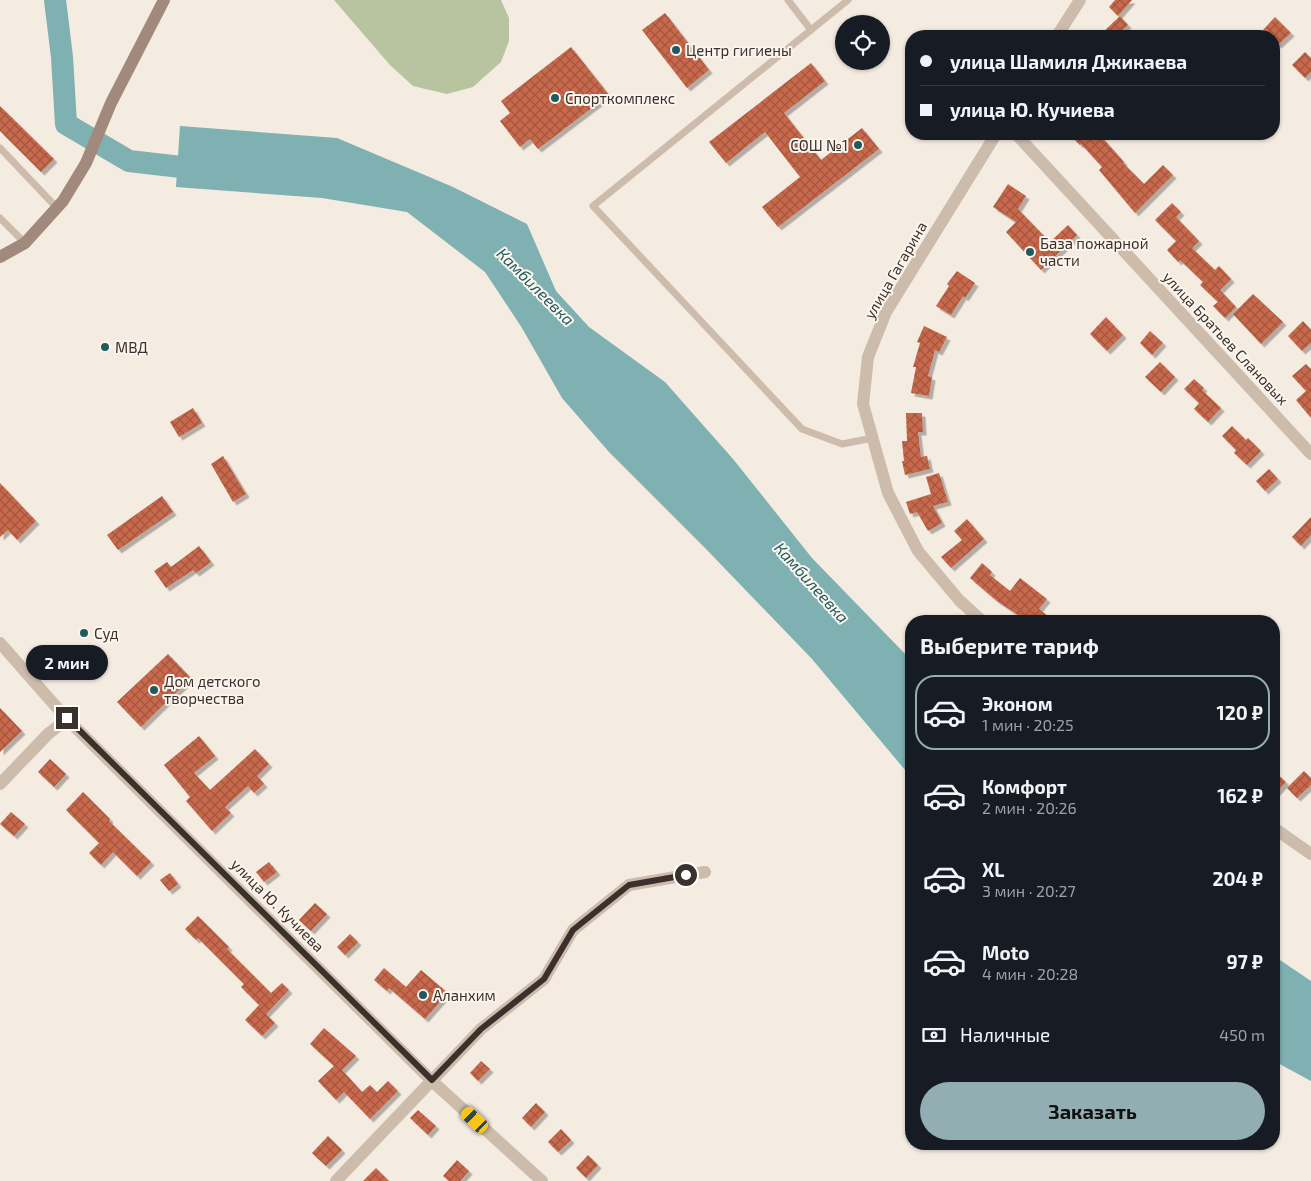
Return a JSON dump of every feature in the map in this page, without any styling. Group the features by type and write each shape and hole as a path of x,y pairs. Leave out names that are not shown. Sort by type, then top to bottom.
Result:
{"main road":[{"path":"0,257 25,243 63,201 86,163 112,103 164,0"}],"street":[{"path":"1061,30 1080,0"},
{"name":"улица Гагарина","path":"975,615 959,600 918,551 888,493 863,404 868,357 886,312 992,140"},
{"name":"улица Братьев Слановых","path":"1022,140 1311,454"},
{"name":"улица Ю. Кучиева","path":"0,643 67,718 432,1080 542,1181"},
{"path":"0,784 48,734 67,718"},
{"path":"1280,832 1311,854"},
{"path":"336,1181 481,1029 544,979 573,930 629,885 705,872"}],"lane":[{"path":"788,0 811,30"},
{"path":"848,0 593,206 802,429 842,444 873,438"},
{"path":"0,148 57,208"},
{"path":"0,218 25,243"}],"green space":[{"path":"334,0 501,0 509,18 509,41 501,62 473,87 447,94 413,86 390,65"}],"water":[{"path":"180,126 337,138 453,187 527,224 556,291 589,327 665,382 733,459 812,558 905,654 905,770 812,659 609,452 562,398 522,328 485,272 407,212 322,198 176,187"},
{"path":"1280,960 1311,981 1311,1081 1280,1064"}],"building":[{"path":"1115,0 1132,0 1118,16 1109,7"},
{"name":"Центр гигиены","path":"665,13 709,70 687,88 642,30"},
{"path":"1120,16 1128,25 1123,30 1105,30"},
{"path":"1275,17 1291,33 1280,43 1280,30 1263,30"},
{"name":"Спорткомплекс","path":"571,47 609,95 538,149 530,139 520,147 500,121 510,113 501,101"},
{"path":"1305,52 1311,58 1311,72 1305,78 1292,65"},
{"name":"СОШ №1","path":"811,63 825,81 784,113 821,160 862,128 879,149 778,227 762,207 800,177 765,132 726,163 709,142"},
{"path":"0,106 54,159 41,172 0,131"},
{"path":"1075,140 1104,140 1123,163 1144,184 1163,165 1173,175 1135,213 1099,170 1102,167"},
{"path":"1008,184 1026,196 1018,209 1050,242 1068,225 1077,235 1041,270 1006,232 1016,222 993,207"},
{"path":"1172,203 1181,212 1176,217 1199,241 1192,248 1215,270 1219,266 1231,279 1220,290 1236,307 1225,318 1213,306 1218,302 1200,285 1203,282 1180,260 1178,262 1167,250 1176,241 1155,220"},
{"path":"957,271 975,283 965,298 963,296 951,315 936,306 949,286 947,284"},
{"path":"1253,294 1283,322 1261,344 1233,314"},
{"path":"1106,317 1123,335 1107,351 1090,334"},
{"path":"1303,321 1311,330 1311,343 1302,351 1288,336"},
{"path":"924,326 947,337 939,352 935,350 928,376 932,377 929,396 911,393 916,367 913,367 920,343 917,342"},
{"path":"1150,331 1163,343 1152,355 1140,343"},
{"path":"1160,362 1175,377 1161,392 1145,377"},
{"path":"1306,364 1311,369 1311,418 1296,400 1306,391 1292,376"},
{"path":"1194,379 1204,388 1202,390 1221,408 1208,422 1194,409 1199,403 1184,389"},
{"path":"193,408 202,423 179,437 170,422"},
{"path":"906,413 922,413 923,432 918,432 921,457 927,456 930,469 905,475 902,461 904,461 902,441 907,441"},
{"path":"1232,426 1261,451 1247,465 1234,453 1236,450 1222,436"},
{"path":"223,456 246,494 233,502 211,464"},
{"path":"1269,469 1278,479 1265,491 1256,481"},
{"path":"939,473 948,502 933,506 942,523 928,531 917,512 910,514 906,502 931,494 926,477"},
{"path":"0,483 36,521 17,540 8,530 0,537"},
{"path":"162,496 173,512 118,550 107,535"},
{"path":"1311,517 1311,535 1301,546 1292,537"},
{"path":"967,519 984,539 951,568 941,557 962,540 954,531"},
{"path":"199,546 211,562 196,573 193,570 166,588 154,571 167,562 171,567"},
{"path":"982,563 992,572 990,575 1010,591 1020,578 1047,599 1039,609 1046,615 1018,615 997,601 970,578"},
{"name":"Дом детского творчества","path":"168,654 191,678 141,727 117,702"},
{"path":"0,708 22,731 0,752"},
{"path":"199,736 215,756 194,773 210,790 255,749 269,764 257,776 264,784 254,793 248,786 225,807 231,813 212,831 186,801 190,797 164,765"},
{"path":"50,759 66,774 54,787 38,772"},
{"path":"1304,771 1311,778 1311,785 1297,798 1287,788"},
{"path":"1280,776 1286,782 1280,788"},
{"path":"83,792 110,819 109,821 151,862 137,876 113,852 101,865 89,853 99,843 66,810"},
{"path":"11,812 25,824 14,836 0,824"},
{"path":"269,862 277,872 264,882 256,872"},
{"path":"170,873 178,884 169,891 160,880"},
{"path":"315,903 327,914 311,931 299,920"},
{"path":"198,916 229,947 227,949 271,993 282,983 289,990 266,1014 275,1023 262,1036 245,1020 259,1005 241,987 244,984 198,938 196,940 185,929"},
{"path":"350,934 358,942 345,955 337,947"},
{"name":"Аланхим","path":"384,968 406,987 421,970 448,993 425,1019 389,988 387,991 374,980"},
{"path":"324,1028 356,1056 342,1070 362,1092 370,1085 377,1092 388,1081 398,1091 370,1119 344,1092 336,1100 318,1081 334,1066 310,1044"},
{"path":"481,1061 490,1069 478,1081 470,1073"},
{"path":"536,1103 545,1112 531,1127 522,1118"},
{"path":"418,1110 436,1126 428,1135 410,1118"},
{"path":"561,1129 571,1140 558,1152 548,1142"},
{"path":"328,1136 342,1150 326,1166 312,1153"},
{"path":"588,1155 598,1165 586,1178 576,1168"},
{"path":"457,1160 469,1171 460,1181 449,1181 443,1176"},
{"path":"376,1168 389,1181 363,1181"}],"waterway":[{"name":"Камбилеевка","path":"55,0 62,57 66,124 129,161 207,170"}],"place":[{"name":"Центр гигиены","path":"676,50"},
{"name":"Спорткомплекс","path":"555,98"},
{"name":"СОШ №1","path":"858,145"},
{"name":"База пожарной части","path":"1030,252"},
{"name":"МВД","path":"105,347"},
{"name":"Суд","path":"84,633"},
{"name":"Дом детского творчества","path":"154,690"},
{"name":"Аланхим","path":"423,995"}],"route":[{"path":"67,718 432,1080 481,1029 544,979 573,930 629,885 686,875"}]}
